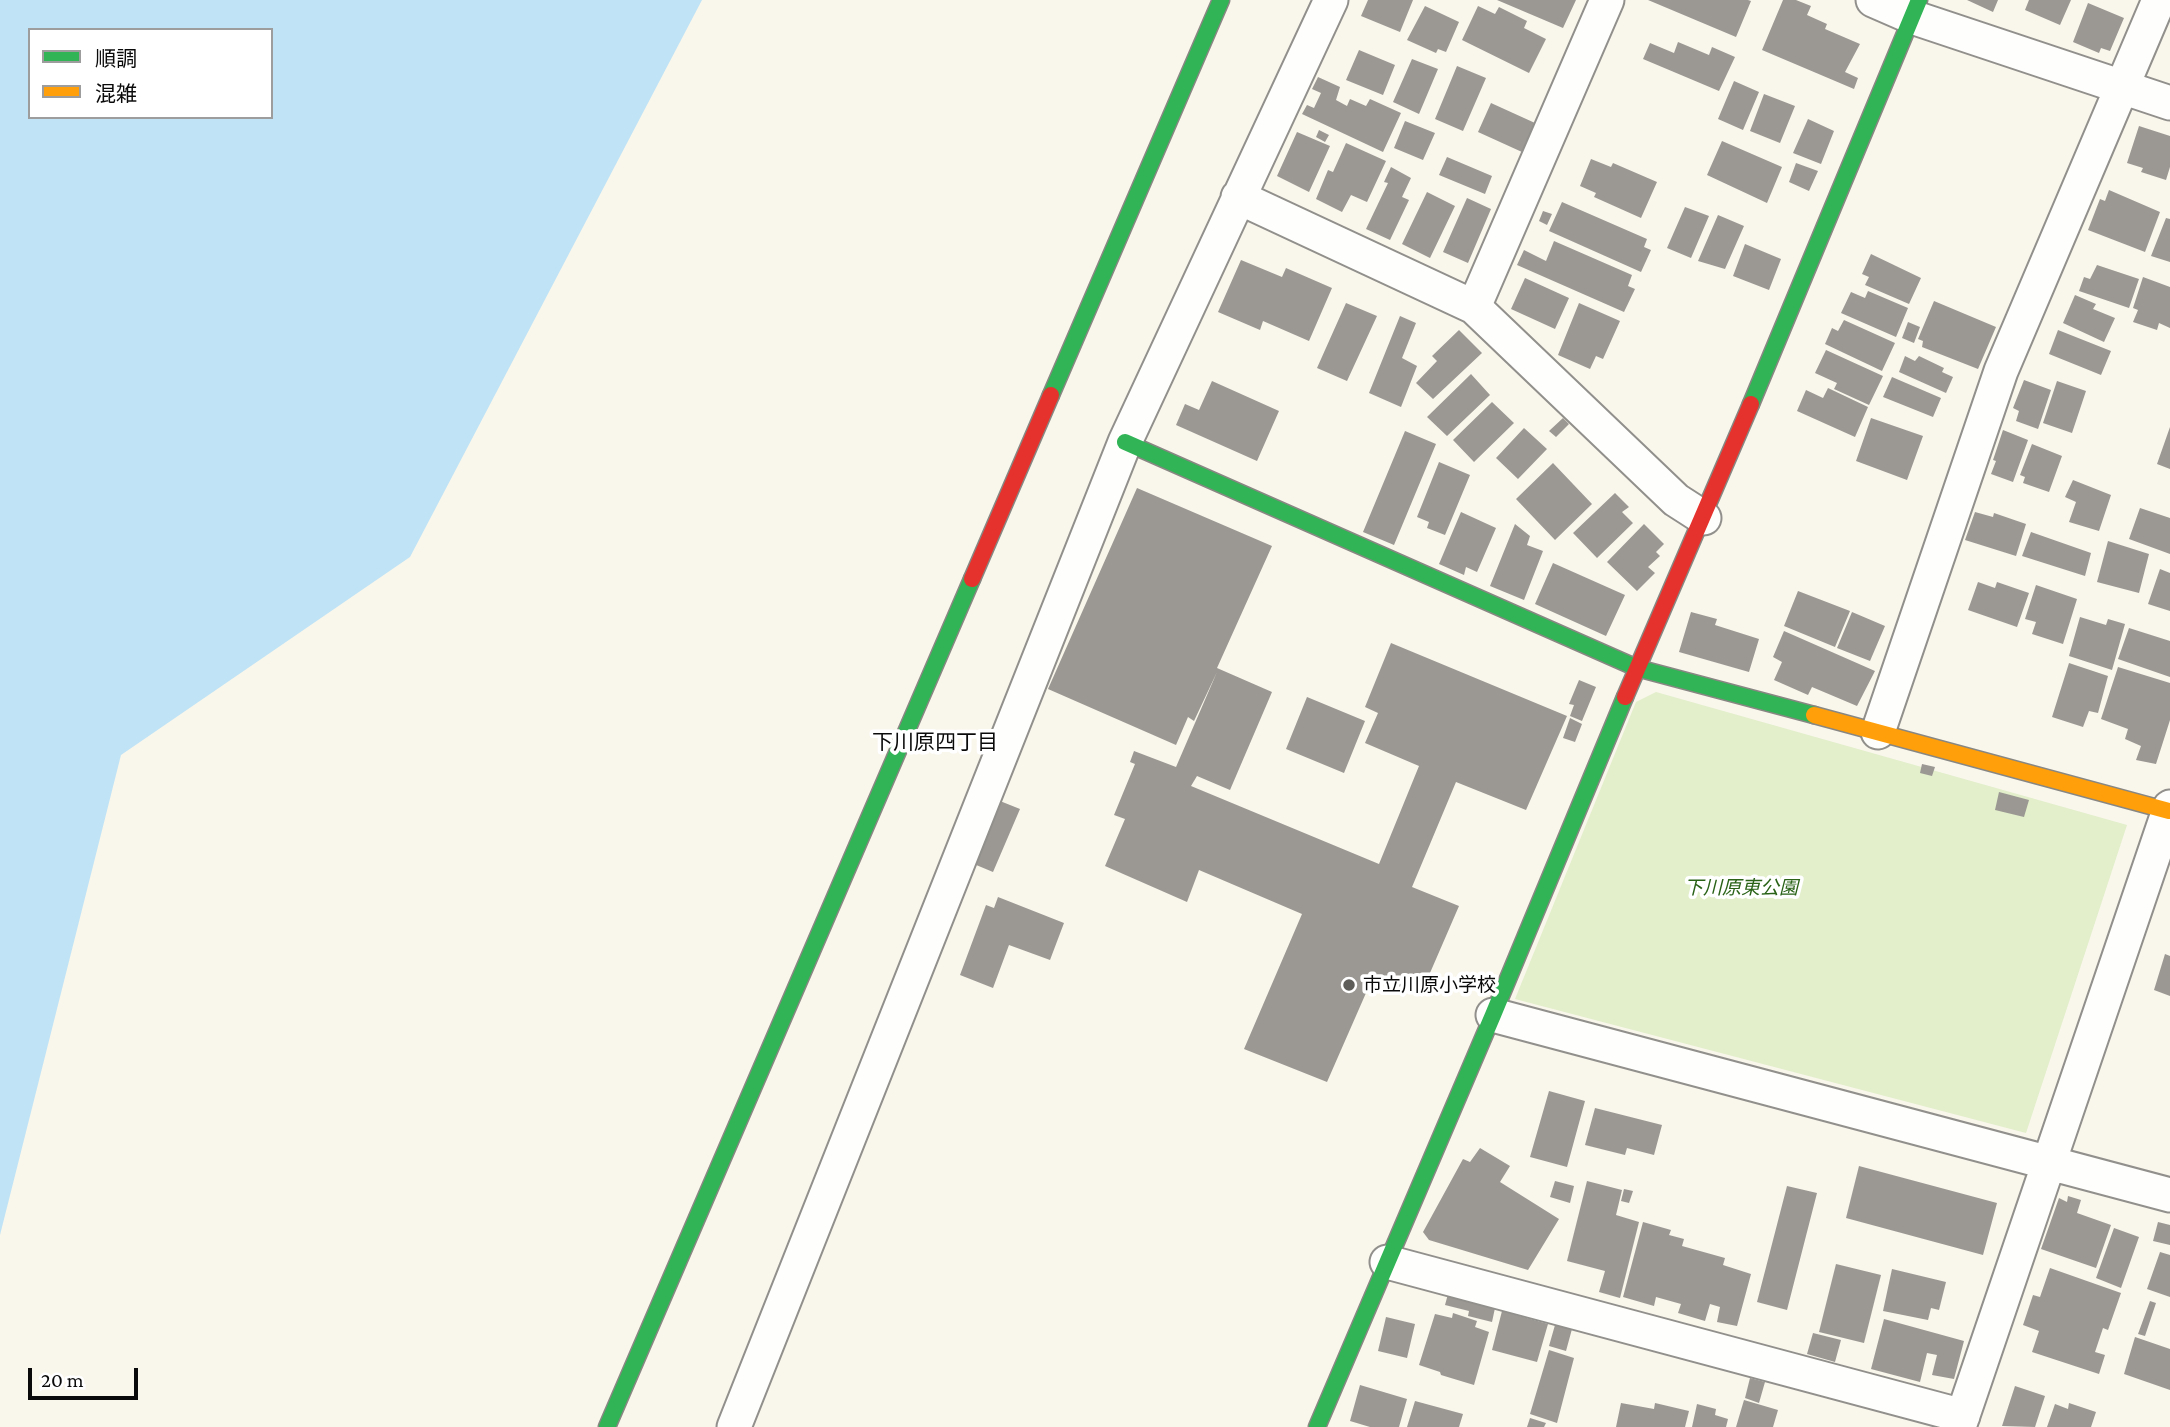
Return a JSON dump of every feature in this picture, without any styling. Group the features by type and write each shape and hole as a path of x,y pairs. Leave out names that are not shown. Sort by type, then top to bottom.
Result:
{"street":[{"path":"607,1427 1221,0"},
{"path":"734,1427 1125,443 1332,0"},
{"path":"1474,307 1607,0"},
{"path":"1872,0 1915,8 2121,87 2170,103"},
{"path":"1878,732 2001,371 2159,0"},
{"path":"1317,1427 1637,668 1703,518 1915,8"},
{"path":"1238,197 1474,307 1676,500 1703,518"},
{"path":"1125,443 1637,668 2169,809 1961,1421 1387,1262"},
{"path":"1493,1014 2170,1195"}],"green space":[{"name":"下川原東公園","path":"1656,692 2127,825 2026,1133 1515,999 1636,702"}],"water":[{"path":"0,0 702,0 410,557 121,755 0,1235"}],"building":[{"path":"1368,0 1413,0 1400,32 1361,16"},
{"path":"1497,0 1576,0 1563,28"},
{"path":"1648,0 1748,0 1751,1 1736,37"},
{"path":"1783,0 1796,0 1811,6 1807,15 1827,24 1825,29 1860,44 1845,72 1858,78 1854,89 1762,50"},
{"path":"1967,0 1998,0 1993,12"},
{"path":"2029,0 2071,0 2060,25 2025,10"},
{"path":"2088,3 2124,18 2110,51 2101,48 2099,53 2073,42"},
{"path":"1425,6 1459,22 1446,52 1438,49 1436,53 1407,40"},
{"path":"1478,6 1495,14 1499,7 1527,21 1524,28 1546,39 1529,73 1462,40"},
{"path":"1678,42 1709,55 1712,47 1735,57 1719,91 1643,59 1650,43 1674,53"},
{"path":"1359,50 1395,65 1383,95 1346,80"},
{"path":"1412,59 1438,69 1419,114 1393,102"},
{"path":"1457,66 1486,78 1463,131 1435,119"},
{"path":"1318,77 1340,87 1336,100 1347,106 1350,99 1366,106 1370,99 1401,113 1383,152 1302,114 1307,105 1314,108 1321,93 1312,89"},
{"path":"1734,81 1759,92 1743,130 1718,119"},
{"path":"1764,94 1795,106 1780,143 1750,131"},
{"path":"1491,103 1535,123 1522,152 1478,132"},
{"path":"1808,119 1834,131 1821,164 1793,153"},
{"path":"1405,121 1435,133 1423,160 1394,148"},
{"path":"2139,126 2170,136 2170,167 2166,180 2141,172 2143,168 2127,163"},
{"path":"1319,130 1329,135 1325,142 1316,137"},
{"path":"1297,132 1330,146 1309,192 1277,176"},
{"path":"1722,141 1782,167 1767,203 1707,175"},
{"path":"1346,143 1386,161 1367,202 1351,195 1342,212 1316,199 1328,170 1333,172"},
{"path":"1447,157 1492,176 1485,194 1439,175"},
{"path":"1591,159 1611,167 1613,163 1657,182 1641,218 1594,197 1596,193 1580,186"},
{"path":"1796,163 1818,171 1809,191 1789,182"},
{"path":"1391,167 1411,178 1402,197 1409,200 1390,240 1366,229 1388,183 1384,182"},
{"path":"2109,190 2160,212 2145,252 2088,230 2100,199 2105,201"},
{"path":"1427,192 1455,206 1430,258 1402,244"},
{"path":"1467,198 1491,209 1468,263 1443,252"},
{"path":"1562,202 1647,239 1644,247 1651,250 1641,272 1549,231"},
{"path":"1685,207 1709,216 1691,258 1667,248"},
{"path":"1543,211 1552,214 1547,225 1539,221"},
{"path":"1718,215 1744,226 1725,269 1698,261"},
{"path":"2166,218 2170,219 2170,262 2151,256"},
{"path":"1554,241 1632,275 1628,286 1635,289 1624,312 1517,265 1524,250 1546,261"},
{"path":"1745,244 1781,259 1769,290 1733,276"},
{"path":"1871,254 1921,278 1909,304 1865,285 1869,277 1862,274"},
{"path":"1241,260 1282,277 1286,268 1332,288 1309,341 1263,321 1260,330 1218,312"},
{"path":"2097,265 2139,279 2129,308 2079,291 2084,277 2090,279"},
{"path":"2143,277 2170,287 2170,328 2159,323 2157,330 2133,322 2138,310 2133,308"},
{"path":"1525,278 1569,298 1555,329 1511,309"},
{"path":"1868,291 1908,308 1896,337 1841,313 1851,292 1865,298"},
{"path":"2075,295 2096,304 2093,309 2115,318 2104,342 2063,323"},
{"path":"1934,301 1996,327 1978,369 1922,347 1923,341 1918,339"},
{"path":"1346,303 1377,316 1347,381 1317,368"},
{"path":"1579,303 1620,321 1603,359 1596,356 1590,369 1558,355"},
{"path":"1400,316 1416,323 1402,358 1417,366 1401,407 1369,393"},
{"path":"1844,320 1895,343 1882,371 1825,344 1832,328 1838,331"},
{"path":"1908,322 1920,327 1914,343 1902,338"},
{"path":"1459,330 1482,353 1433,399 1416,383 1437,361 1432,356"},
{"path":"2058,330 2111,351 2101,375 2049,354"},
{"path":"1826,350 1883,376 1869,405 1834,389 1837,383 1815,373"},
{"path":"1905,356 1915,361 1919,356 1944,368 1942,372 1953,377 1946,393 1899,372"},
{"path":"1471,374 1490,395 1447,436 1427,417"},
{"path":"1892,377 1941,398 1933,417 1883,397"},
{"path":"2024,380 2051,390 2038,429 2016,421 2019,411 2013,408"},
{"path":"1212,381 1279,411 1257,461 1176,425 1185,404 1199,410"},
{"path":"2057,381 2086,391 2072,433 2043,423"},
{"path":"1828,388 1868,407 1855,437 1797,411 1806,390 1823,398"},
{"path":"1492,402 1514,423 1474,462 1453,440"},
{"path":"1563,418 1569,424 1556,437 1549,431"},
{"path":"1871,418 1923,436 1907,480 1856,461"},
{"path":"2170,427 2170,469 2157,464"},
{"path":"1524,428 1547,449 1518,479 1496,458"},
{"path":"2003,430 2028,440 2013,482 1991,474"},
{"path":"1405,431 1436,444 1394,545 1363,532"},
{"path":"2032,444 2062,456 2049,492 2023,483 2025,477 2020,475"},
{"path":"1439,462 1470,475 1445,535 1427,528 1429,522 1417,517"},
{"path":"1553,463 1592,504 1555,540 1516,499"},
{"path":"2073,480 2111,495 2099,531 2069,522 2076,502 2065,497"},
{"path":"1137,488 1272,546 1217,668 1272,692 1230,790 1197,776 1191,786 1379,864 1419,766 1365,743 1378,713 1365,707 1391,643 1567,716 1526,810 1456,782 1412,887 1459,906 1420,996 1373,977 1327,1082 1244,1049 1302,914 1199,870 1187,902 1105,866 1125,819 1114,815 1135,764 1130,762 1134,751 1176,767 1217,672 1194,721 1188,717 1176,745 1048,689"},
{"path":"1615,493 1629,507 1622,512 1633,523 1597,558 1573,533"},
{"path":"2140,508 2170,518 2170,554 2129,539"},
{"path":"1461,512 1496,528 1477,572 1466,567 1464,575 1439,564"},
{"path":"1975,512 1993,517 1994,513 2026,524 2016,556 1965,540"},
{"path":"1515,524 1530,536 1527,545 1543,551 1524,600 1490,586"},
{"path":"1644,524 1664,544 1656,552 1660,556 1648,567 1655,573 1637,591 1607,562"},
{"path":"2031,532 2091,553 2085,576 2022,556"},
{"path":"2108,541 2149,554 2139,593 2097,582"},
{"path":"1553,563 1625,595 1606,636 1535,604"},
{"path":"2160,569 2170,573 2170,611 2148,604"},
{"path":"1978,582 1995,588 1997,582 2029,593 2017,627 1968,610"},
{"path":"2036,585 2077,599 2063,644 2032,634 2036,622 2025,619"},
{"path":"1798,591 1850,611 1835,647 1784,626"},
{"path":"1691,612 1717,619 1715,625 1759,639 1749,672 1679,652"},
{"path":"1852,612 1885,626 1870,661 1837,648"},
{"path":"2080,617 2106,625 2108,619 2125,624 2112,670 2069,656"},
{"path":"2129,628 2170,641 2170,677 2118,659"},
{"path":"1784,631 1875,671 1857,706 1812,687 1808,695 1774,680 1782,662 1773,657"},
{"path":"2069,663 2108,676 2098,713 2089,711 2083,727 2052,717"},
{"path":"2118,667 2170,683 2170,720 2156,764 2136,760 2141,746 2125,739 2128,729 2101,719"},
{"path":"1579,680 1596,687 1582,721 1570,716 1574,705 1569,704"},
{"path":"1307,697 1365,721 1344,773 1286,749"},
{"path":"1570,718 1582,724 1575,742 1563,738"},
{"path":"1922,764 1935,767 1932,776 1920,773"},
{"path":"1999,792 2029,800 2024,817 1995,810"},
{"path":"995,799 1020,809 993,872 969,862"},
{"path":"998,897 1064,923 1050,960 1009,945 993,988 960,975 986,905 994,908"},
{"path":"2165,954 2170,956 2170,996 2154,990"},
{"path":"1549,1091 1585,1101 1567,1167 1530,1157"},
{"path":"1595,1108 1662,1125 1654,1155 1627,1148 1625,1155 1585,1145"},
{"path":"1480,1148 1510,1166 1500,1182 1559,1219 1528,1270 1429,1240 1423,1232 1463,1159 1470,1162"},
{"path":"1859,1166 1997,1203 1983,1255 1846,1218"},
{"path":"1555,1181 1574,1186 1570,1203 1550,1197"},
{"path":"1587,1181 1622,1190 1616,1215 1639,1222 1620,1298 1599,1292 1605,1271 1567,1261"},
{"path":"1787,1186 1817,1193 1787,1310 1757,1302"},
{"path":"1624,1189 1633,1191 1629,1203 1621,1201"},
{"path":"2068,1196 2081,1200 2077,1213 2111,1225 2096,1268 2041,1249 2059,1198 2067,1202"},
{"path":"1643,1222 1671,1230 1669,1235 1684,1239 1682,1246 1725,1258 1723,1265 1751,1274 1737,1326 1717,1322 1720,1307 1710,1304 1705,1321 1678,1313 1681,1304 1656,1297 1654,1306 1623,1297"},
{"path":"2158,1222 2170,1225 2170,1245 2153,1241"},
{"path":"2114,1228 2139,1237 2121,1288 2096,1278"},
{"path":"2160,1252 2170,1255 2170,1297 2147,1289"},
{"path":"1836,1264 1881,1275 1864,1343 1819,1332"},
{"path":"2050,1268 2121,1293 2108,1330 2103,1328 2095,1352 2105,1355 2099,1374 2032,1352 2039,1331 2023,1325 2033,1295 2040,1297"},
{"path":"1892,1269 1946,1282 1939,1310 1931,1308 1928,1320 1883,1311"},
{"path":"1448,1294 1495,1308 1492,1322 1468,1316 1469,1311 1445,1305"},
{"path":"2150,1301 2156,1303 2145,1336 2138,1334"},
{"path":"1502,1311 1548,1324 1537,1362 1492,1350"},
{"path":"1453,1313 1477,1321 1475,1327 1489,1332 1474,1385 1419,1365 1435,1314 1452,1318"},
{"path":"1386,1317 1415,1324 1407,1358 1378,1351"},
{"path":"1884,1319 1964,1341 1954,1379 1932,1375 1937,1355 1927,1353 1920,1382 1871,1369"},
{"path":"1555,1325 1572,1329 1566,1351 1549,1346"},
{"path":"1813,1333 1841,1340 1835,1362 1807,1354"},
{"path":"2135,1337 2170,1349 2170,1390 2124,1374"},
{"path":"1549,1350 1574,1358 1557,1423 1530,1414"},
{"path":"1750,1378 1765,1382 1759,1403 1745,1398"},
{"path":"1360,1385 1407,1399 1399,1427 1370,1427 1350,1421"},
{"path":"2015,1386 2045,1396 2035,1427 2002,1426"},
{"path":"1744,1400 1778,1410 1773,1427 1736,1427"},
{"path":"1415,1401 1463,1414 1459,1427 1407,1427"},
{"path":"1621,1403 1654,1409 1655,1403 1689,1411 1685,1427 1616,1427"},
{"path":"2069,1403 2096,1412 2091,1427 2047,1427 2055,1404 2068,1409"},
{"path":"1697,1404 1716,1409 1715,1415 1728,1419 1726,1427 1692,1427"},
{"path":"1530,1418 1546,1423 1544,1427 1527,1427"}],"traffic: fast":[{"path":"1051,395 1221,0"},
{"path":"1751,404 1919,0"},
{"path":"1125,442 1637,668 1814,715"},
{"path":"607,1427 972,579"},
{"path":"1317,1427 1625,697"}],"traffic: slow":[{"path":"1814,715 2169,811"}],"traffic: jam":[{"path":"972,579 1051,395"},
{"path":"1625,697 1751,404"}],"place":[{"name":"市立川原小学校","path":"1349,985"}],"district":[{"name":"下川原四丁目","path":"935,743"}]}
